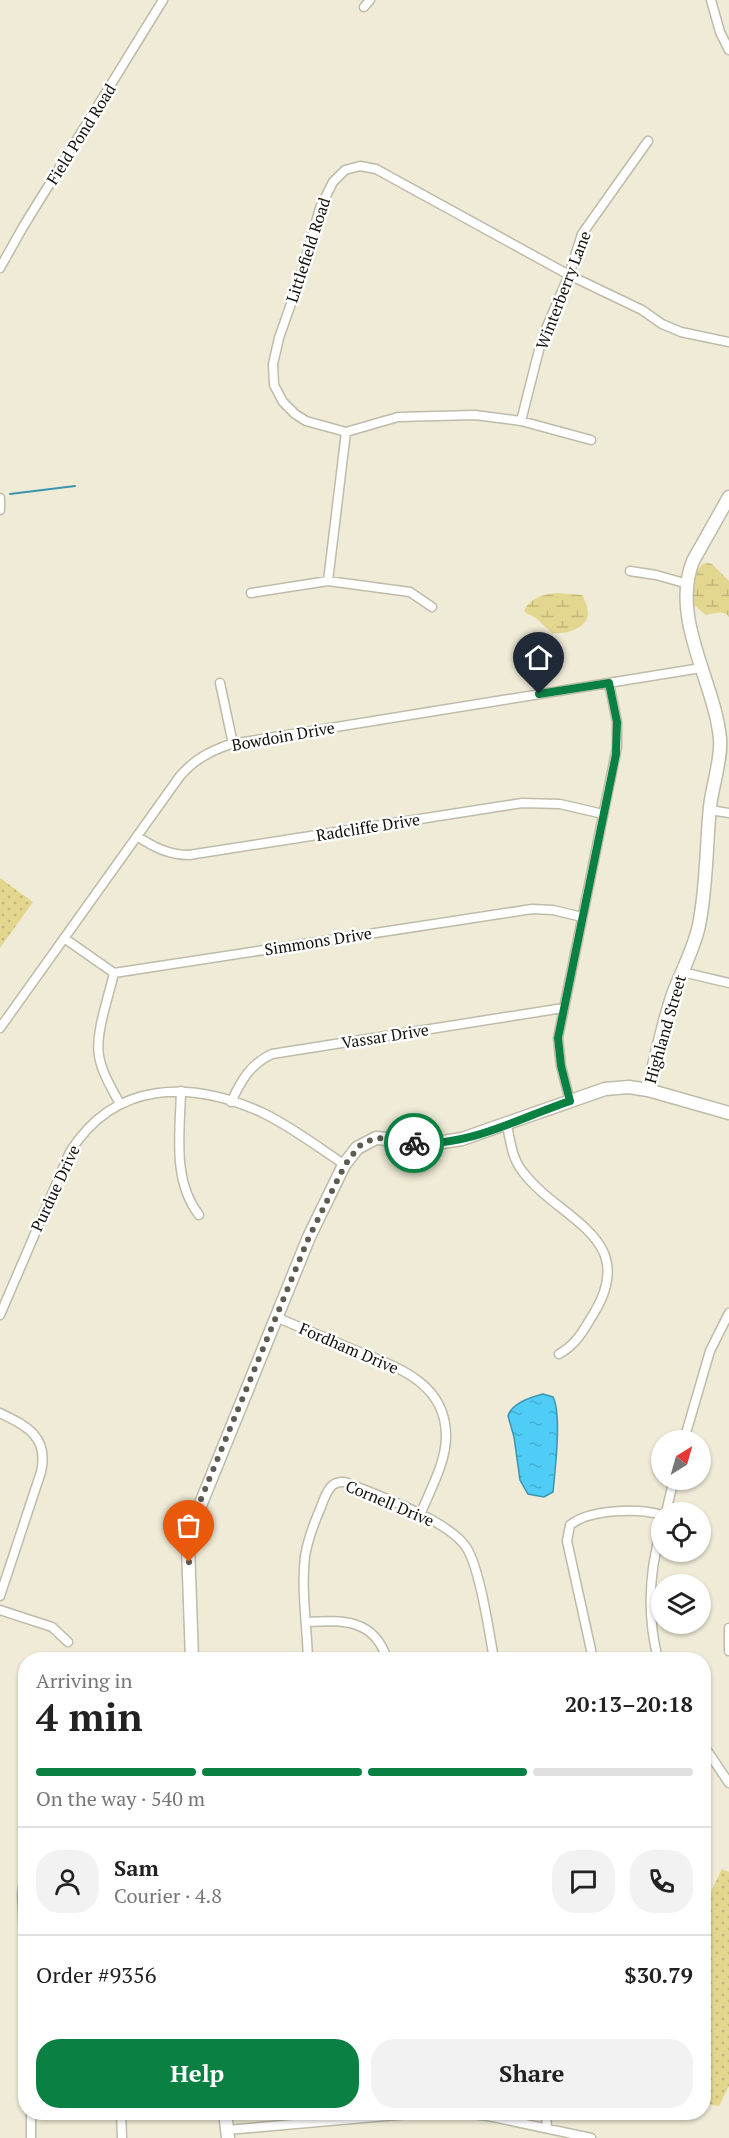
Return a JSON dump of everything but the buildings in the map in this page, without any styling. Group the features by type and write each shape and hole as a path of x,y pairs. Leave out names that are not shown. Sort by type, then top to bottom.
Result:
{"street":[{"name":"Field Pond Road","path":"0,268 19,232 163,0"},
{"path":"711,0 720,32 729,50"},
{"name":"Winterberry Lane","path":"521,421 542,338 569,275 582,234 648,141"},
{"name":"Littlefield Road","path":"346,432 306,421 295,414 284,402 274,385 273,364 320,208 333,182 345,170 360,166 376,169 569,275 642,310 662,324 681,332 729,342"},
{"path":"328,581 346,432 398,417 475,415 521,421 591,440"},
{"name":"Highland Street","path":"192,1652 188,1546 193,1522 318,1218 345,1165 359,1146 373,1139 384,1138 441,1143 462,1139 614,1087 648,1090 668,1010 698,932 705,888 710,810 720,751 720,737 688,615 688,584 693,561 729,497"},
{"path":"0,498 0,510"},
{"path":"630,571 688,584"},
{"path":"251,593 328,581 410,592 432,608"},
{"name":"Bowdoin Drive","path":"0,1028 180,776 192,763 209,752 233,744 701,668"},
{"path":"220,683 233,744"},
{"path":"570,1101 557,1045 618,741 617,722 609,683"},
{"name":"Radcliffe Drive","path":"137,836 164,851 189,855 522,803 560,804 603,814"},
{"path":"710,810 729,813"},
{"name":"Simmons Drive","path":"114,973 502,913 543,909 582,917"},
{"path":"64,938 114,973 98,1052 106,1077 120,1104"},
{"path":"682,972 729,983"},
{"name":"Vassar Drive","path":"231,1102 251,1067 272,1054 563,1008"},
{"path":"648,1090 729,1113"},
{"path":"181,1091 180,1166 187,1193 200,1215"},
{"name":"Purdue Drive","path":"0,1315 70,1152 94,1122 120,1104 152,1093 181,1091 231,1102 270,1117 345,1165"},
{"path":"507,1125 515,1160 521,1170 532,1183 595,1236 607,1260 607,1281 597,1308 577,1341 559,1354"},
{"path":"687,1430 710,1351 729,1312"},
{"name":"Fordham Drive","path":"276,1317 400,1368 423,1384 433,1395 441,1409 445,1423 444,1451 420,1515"},
{"path":"0,1413 30,1430 41,1446 43,1460 0,1596"},
{"name":"Cornell Drive","path":"306,1622 304,1570 307,1547 321,1505 332,1484 348,1483 449,1529 468,1550 478,1582 493,1652"},
{"path":"591,1652 567,1541 570,1526 588,1516 640,1510 651,1512"},
{"path":"655,1562 650,1604 652,1634 656,1652"},
{"path":"0,1610 52,1627 68,1642"},
{"path":"308,1652 306,1622 337,1620 361,1626 375,1637 383,1652"},
{"path":"729,1628 729,1651"},
{"path":"711,1756 729,1783"},
{"path":"31,2120 32,2138"},
{"path":"121,2120 122,2138"},
{"path":"227,2134 316,2120"},
{"path":"502,2120 591,2138"},
{"path":"546,2120 547,2128"}],"green space":[{"path":"702,564 712,564 729,581 729,617 722,613 706,615 694,605 697,573"},
{"path":"556,593 582,595 588,614 584,624 568,632 552,633 524,610 538,597"},
{"path":"0,878 33,902 0,948"},
{"path":"722,1869 729,1872 729,2086 719,2106 711,2105 711,1892"}],"water":[{"path":"543,1394 553,1397 557,1416 553,1492 544,1497 528,1494 520,1480 514,1437 508,1416 518,1404"}],"waterway":[{"path":"10,494 75,486"}],"way so far":[{"path":"189,1562 189,1539 199,1504 303,1253 333,1187 352,1154 357,1148 373,1139 396,1139 414,1143"}],"route":[{"path":"414,1143 436,1143 481,1134 570,1101 558,1053 559,1026 616,754 617,722 609,683 539,694"}]}
